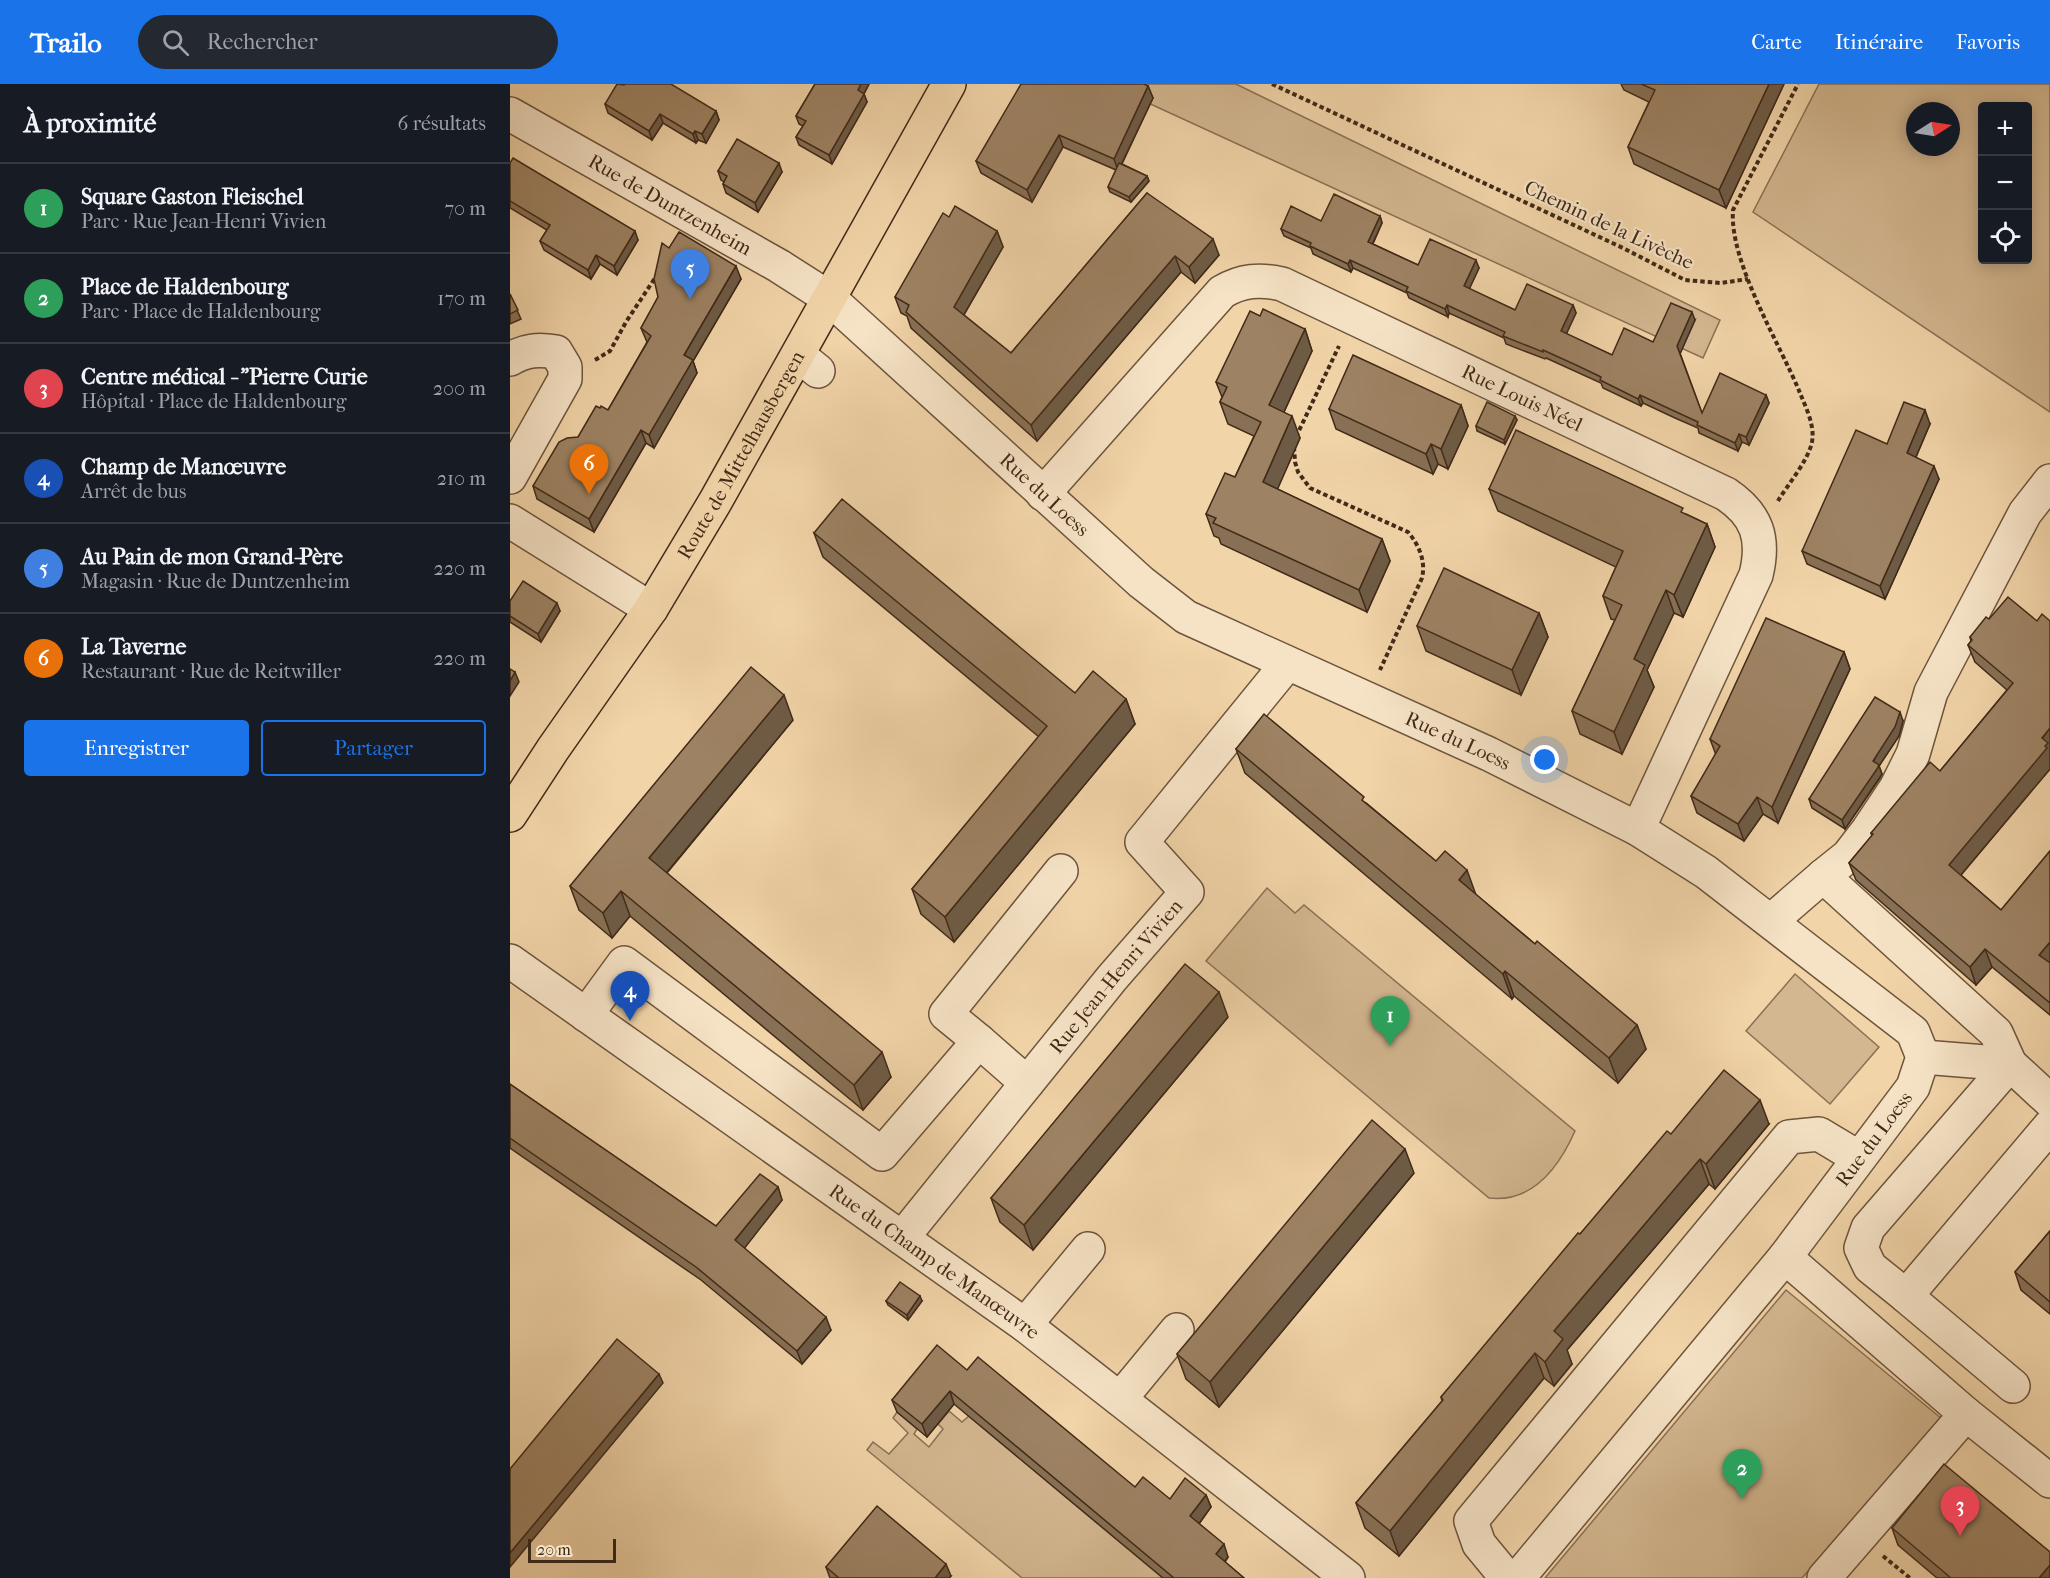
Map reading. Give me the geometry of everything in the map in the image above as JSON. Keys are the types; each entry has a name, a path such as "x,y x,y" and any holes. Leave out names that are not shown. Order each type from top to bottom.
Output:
{"main road":[{"name":"Route de Mittelhausbergen","path":"510,815 651,609 715,502 808,363 829,298 949,84"}],"street":[{"name":"Rue de Duntzenheim","path":"510,114 778,266 829,298"},
{"name":"Rue Louis Néel","path":"1042,494 1222,292 1243,282 1257,280 1282,284 1726,494 1740,503 1749,513 1758,532 1760,560 1756,575 1638,828"},
{"name":"Rue du Loess","path":"829,298 1042,494 1141,582 1186,617 1489,754 1638,828 1707,872 1913,1032 1923,1057 1913,1087 1785,1257 1518,1578"},
{"path":"510,358 522,352 539,349 556,352 565,367 566,379 510,477"},
{"path":"1771,921 1848,856 1896,788 1913,754 1931,692 2025,513 2050,481"},
{"path":"510,521 651,609"},
{"name":"Rue Jean-Henri Vivien","path":"902,1238 1112,978 1187,892 1142,843 1287,664"},
{"path":"1028,1083 946,1014 1061,871"},
{"path":"1823,876 1996,1033 2010,1064 2050,1101"},
{"name":"Rue du Champ de Manœuvre","path":"510,961 1025,1325 1348,1578"},
{"path":"586,1015 624,963 882,1154 979,1041"},
{"path":"1923,1057 2010,1064"},
{"path":"2010,1064 1868,1227 1861,1248 1870,1267 2013,1386"},
{"path":"1906,1296 2050,1125"},
{"path":"1507,1578 1479,1544 1471,1521 1789,1137 1819,1134 1859,1158"},
{"path":"1025,1325 1088,1249"},
{"path":"1785,1257 1966,1414 2050,1481"},
{"path":"1120,1399 1177,1330"},
{"path":"1824,1578 1966,1414"}],"path":[{"name":"Chemin de la Livèche","path":"1272,84 1623,248 1685,280 1721,283 1748,279"},
{"path":"1758,532 1807,454 1812,442 1813,429 1791,371 1748,279 1732,227 1733,210 1798,84"},
{"path":"565,367 595,360 610,351 626,322 658,275"},
{"path":"1353,317 1295,439 1294,452 1298,472 1310,488 1408,532 1415,540 1423,561 1422,578 1369,699"}],"shaded area":[{"path":"1107,84 1236,84 1720,320 1703,358"},
{"path":"1819,84 2050,84 2050,412 1753,212"},
{"path":"1267,888 1295,913 1304,905 1575,1131 1561,1157 1542,1180 1519,1195 1489,1198 1206,961"},
{"path":"1795,974 1879,1047 1830,1104 1746,1031"},
{"path":"1786,1290 1942,1419 1802,1578 1545,1578"},
{"path":"949,1411 962,1422 969,1416 1163,1578 1022,1578 867,1450 873,1442 889,1454 908,1433 893,1418 897,1412 917,1429 914,1434 929,1447 943,1429 938,1424"}],"building":[{"path":"617,84 671,84 716,111 702,134 695,131 693,134 660,114 649,131 605,104"},
{"path":"815,84 861,84 858,90 864,94 829,155 796,137 806,121 796,116"},
{"path":"1021,84 1144,84 1148,86 1114,159 1059,135 1027,190 976,161"},
{"path":"1641,84 1769,84 1719,190 1628,147 1655,90"},
{"path":"737,139 779,163 755,203 723,184 727,176 718,171"},
{"path":"513,158 635,231 614,266 596,255 588,270 540,241 550,225 510,201 510,163"},
{"path":"1119,163 1147,176 1129,197 1108,187"},
{"path":"1147,193 1213,239 1189,267 1175,256 1031,425 906,312 909,305 895,297 943,213 949,217 955,206 997,231 954,307 1011,353"},
{"path":"1334,194 1380,216 1368,242 1418,265 1430,239 1476,260 1464,286 1515,310 1527,284 1573,305 1561,331 1612,355 1624,328 1653,342 1671,303 1692,312 1677,346 1702,413 1720,373 1766,395 1746,437 1739,434 1735,443 1697,425 1698,422 1640,395 1638,399 1576,365 1503,336 1505,332 1447,305 1445,309 1406,291 1408,287 1350,260 1348,264 1281,229 1291,206 1321,221"},
{"path":"679,232 736,266 684,355 693,360 649,435 641,430 589,519 533,486 559,442 567,438 578,437 596,406 608,410 651,336 641,328 658,297 654,279 662,243 669,248"},
{"path":"510,294 518,310 510,314"},
{"path":"1263,309 1305,329 1269,405 1292,416 1263,482 1382,539 1359,590 1213,523 1216,518 1206,514 1225,473 1235,477 1261,422 1220,402 1227,387 1216,382 1250,311 1260,316"},
{"path":"1353,355 1461,405 1441,449 1431,444 1426,454 1329,409"},
{"path":"1487,402 1515,416 1504,440 1476,426"},
{"path":"1904,402 1925,410 1907,453 1934,466 1880,586 1802,551 1856,430 1887,444"},
{"path":"1516,430 1683,508 1681,512 1707,524 1674,595 1666,590 1634,659 1645,665 1614,732 1572,711 1622,605 1603,596 1623,551 1489,489"},
{"path":"842,499 1075,693 1093,671 1126,699 945,917 912,889 1047,726 814,533"},
{"path":"1444,568 1539,613 1512,670 1417,626"},
{"path":"523,581 557,603 538,634 510,616 510,601"},
{"path":"2008,597 2037,621 2042,614 2050,621 2050,728 2042,738 2048,743 2045,746 2047,748 1949,865 2001,910 2050,851 2050,942 2039,955 2050,963 2050,1003 1985,949 1970,967 1849,863 1930,762 1940,771 2013,683 1968,645 1972,640 1970,637 1986,617 1989,619"},
{"path":"1766,618 1844,652 1772,807 1757,797 1738,824 1691,796 1720,746 1710,739"},
{"path":"751,667 784,695 649,858 882,1052 854,1085 621,891 603,913 570,886"},
{"path":"510,669 515,672 510,681"},
{"path":"1875,697 1900,712 1895,727 1873,761 1879,765 1877,769 1842,820 1809,799"},
{"path":"1264,714 1364,797 1362,800 1436,861 1445,851 1467,870 1459,880 1535,944 1537,941 1637,1025 1609,1058 1505,971 1503,974 1236,749"},
{"path":"1185,964 1219,992 1024,1225 991,1198"},
{"path":"1724,1070 1760,1100 1706,1164 1700,1159 1554,1331 1563,1339 1545,1362 1535,1353 1390,1531 1356,1503 1578,1233 1580,1234 1667,1131 1671,1134"},
{"path":"510,1084 716,1226 760,1174 778,1187 735,1240 826,1317 797,1351 696,1267 510,1138"},
{"path":"1372,1120 1405,1149 1210,1382 1177,1354"},
{"path":"2050,1231 2050,1302 2015,1272"},
{"path":"900,1282 920,1296 907,1315 886,1301"},
{"path":"617,1339 659,1374 510,1553 510,1469"},
{"path":"937,1345 967,1370 978,1357 1135,1487 1143,1477 1170,1499 1185,1478 1206,1495 1190,1516 1224,1544 1216,1554 1244,1578 1174,1578 950,1391 922,1424 892,1400"},
{"path":"1944,1464 2050,1552 2050,1565 2039,1578 1951,1578 1892,1528"},
{"path":"877,1506 946,1564 935,1578 839,1578 826,1567"}],"place":[{"name":"Au Pain de mon Grand-Père","path":"690,299"},
{"name":"La Taverne","path":"589,494"},
{"name":"Champ de Manœuvre","path":"630,1021"},
{"name":"Square Gaston Fleischel","path":"1390,1046"},
{"name":"Place de Haldenbourg","path":"1742,1499"},
{"name":"Centre médical - \"Pierre Curie","path":"1960,1536"}]}
